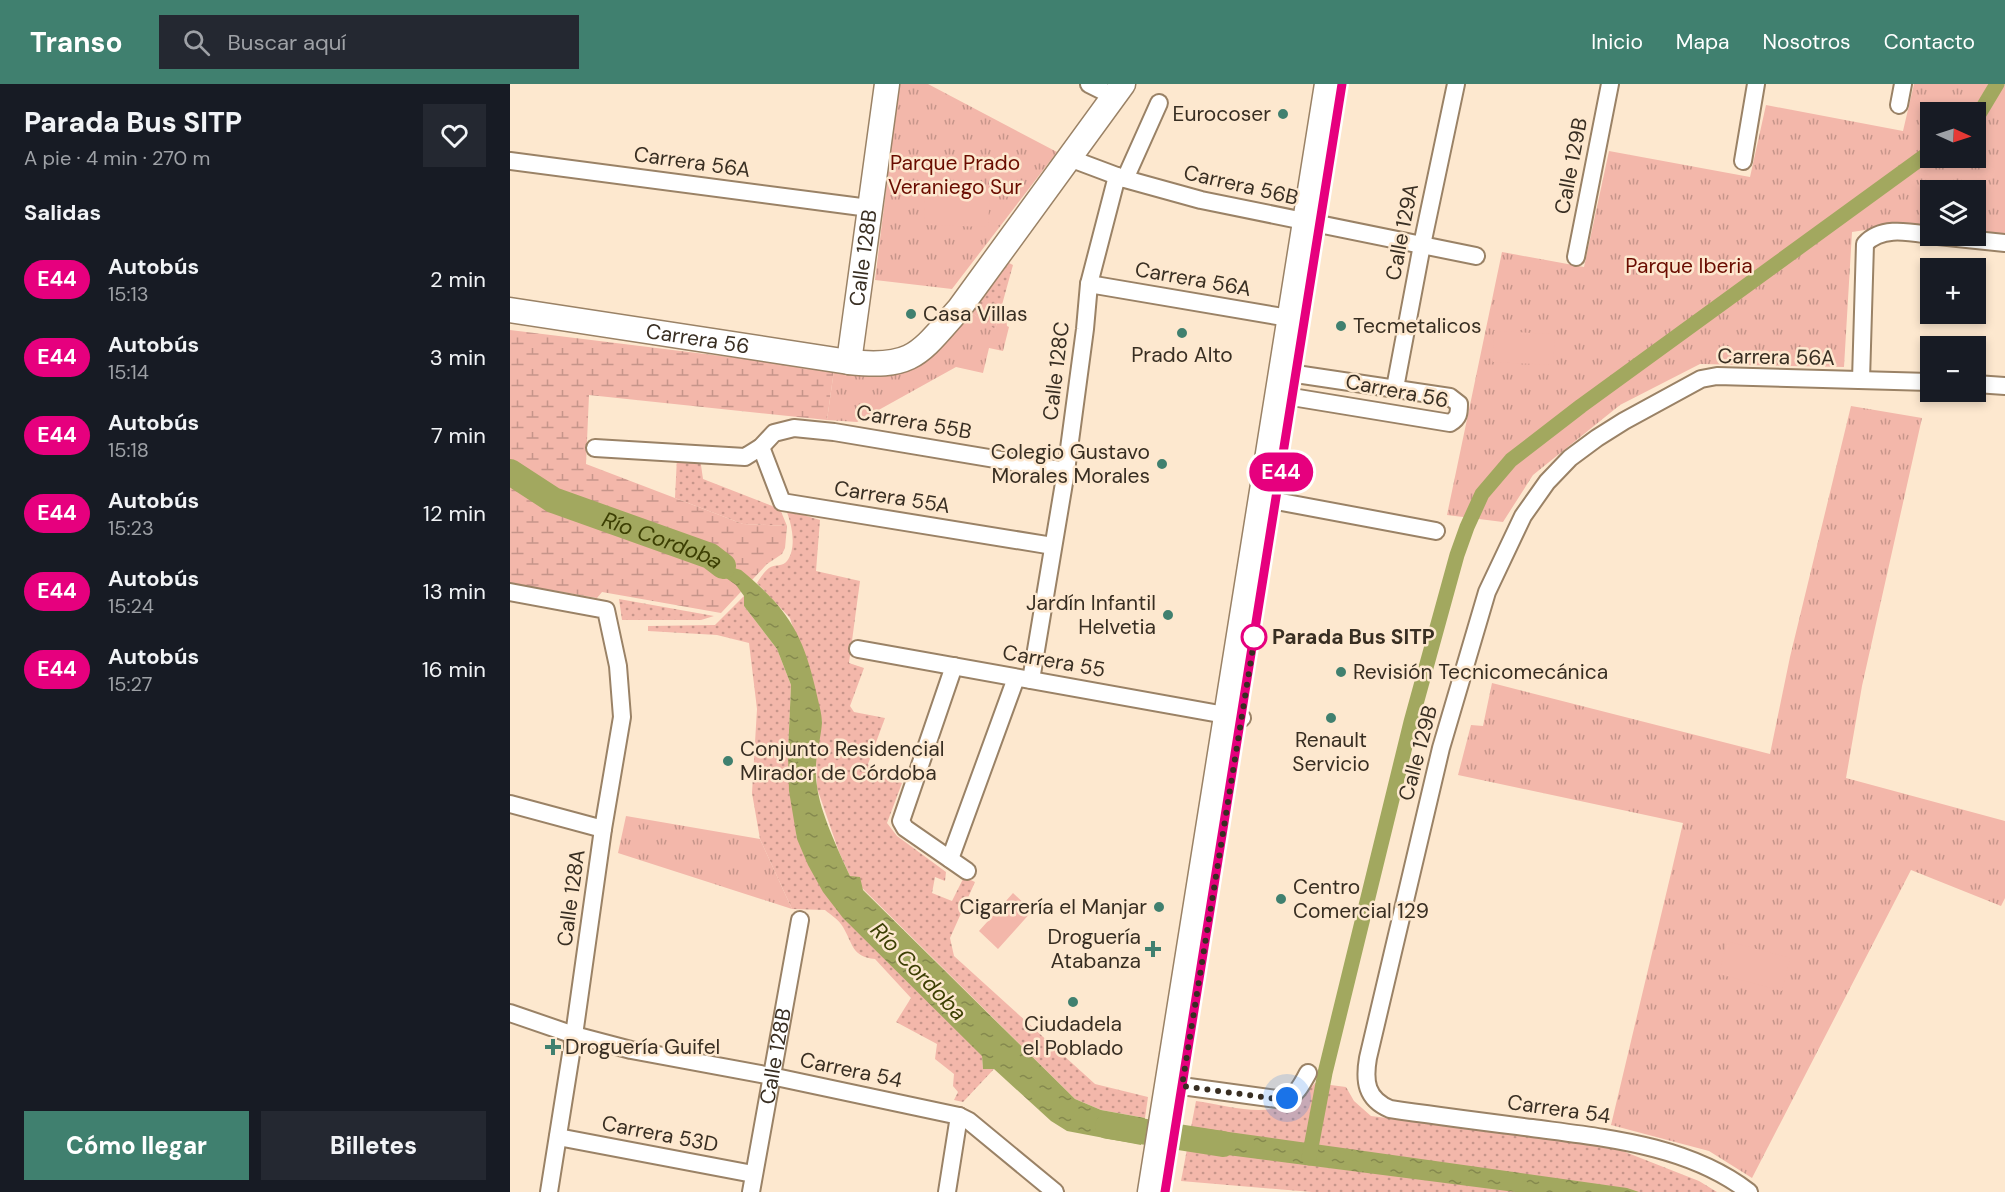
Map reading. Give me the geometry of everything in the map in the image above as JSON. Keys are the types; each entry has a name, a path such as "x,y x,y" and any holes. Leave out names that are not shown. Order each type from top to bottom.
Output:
{"main road":[{"name":"Calle 128B","path":"849,362 868,208 887,84"},
{"path":"1234,717 1276,501 1294,386 1327,84"},
{"path":"1159,1183 1234,717 1289,318 1342,84"},
{"path":"1069,158 1118,90"},
{"name":"Carrera 56","path":"510,310 849,362 888,364 910,358 932,340 959,309 1069,158"}],"street":[{"path":"1089,84 1118,90"},
{"name":"Calle 129A","path":"1395,388 1422,244 1456,84"},
{"name":"Calle 129B","path":"1576,257 1610,84"},
{"path":"1743,160 1756,84"},
{"path":"1899,105 1903,84"},
{"name":"Calle 128C","path":"950,859 1024,679 1053,546 1066,471 1089,284 1121,178 1159,103"},
{"name":"Carrera 56B","path":"1069,158 1121,178 1201,200 1476,256"},
{"name":"Carrera 56A","path":"510,161 868,208"},
{"path":"1861,380 1865,244 1871,237 1884,232 1920,234"},
{"path":"1986,241 2005,243"},
{"name":"Carrera 56A","path":"1089,284 1289,318"},
{"name":"Carrera 56A","path":"1570,458 1596,438 1624,421 1701,379 1717,376 1920,382"},
{"path":"1986,385 2005,386"},
{"name":"Carrera 56","path":"1294,386 1395,388 1450,397 1459,404 1459,416 1450,423 1294,386"},
{"name":"Carrera 55B","path":"595,448 744,457 761,447 774,433 794,428 834,432 1066,471"},
{"name":"Carrera 55A","path":"761,447 782,502 1053,546"},
{"name":"Calle 129B","path":"1366,1082 1368,1058 1441,748 1487,592 1523,516 1547,482 1570,458"},
{"path":"1276,501 1436,531"},
{"name":"Calle 128A","path":"510,592 606,610 618,666 622,717 549,1192"},
{"name":"Carrera 55","path":"858,649 1234,717"},
{"path":"954,666 901,821 905,828 967,871"},
{"path":"511,808 603,829"},
{"name":"Calle 128B","path":"751,1192 800,920"},
{"name":"Carrera 54","path":"510,1013 574,1035 631,1050 771,1076 959,1116 969,1121 1055,1192"},
{"path":"1173,1095 1287,1098 1295,1094 1308,1073"},
{"name":"Carrera 54","path":"1366,1082 1372,1096 1380,1105 1390,1109 1608,1138 1692,1159 1723,1174 1749,1192"},
{"path":"947,1192 959,1116"},
{"name":"Carrera 53D","path":"558,1137 753,1174"}],"green space":[{"name":"Parque Prado Veraniego Sur","path":"899,84 928,84 1057,152 952,289 875,280"},
{"name":"Parque Iberia","path":"1914,84 2005,84 2005,241 1986,238 1986,180 1920,180 1920,230 1891,226 1852,232 1844,367 1700,364 1620,405 1533,475 1503,522 1447,515 1502,252 1584,267 1609,151 1750,177 1766,105 1903,131"},
{"path":"925,186 990,188 988,227 924,225"},
{"path":"1009,263 1013,265 995,330 972,313"},
{"path":"972,313 995,329 999,317 1006,318 1009,327 1003,351 989,348 983,373 956,367 857,422 827,420 834,370 888,374 914,369 933,356"},
{"path":"510,330 834,370 827,420 589,395 586,464 743,524 787,526 785,548 782,554 767,564 721,613 602,592 597,598 510,583"},
{"path":"1494,331 1555,334 1553,365 1493,362"},
{"path":"1851,406 1922,418 1862,686 1846,778 2005,821 2005,898 2001,906 1911,870 1752,1178 1709,1151 1611,1125 1683,823 1458,775 1471,725 1483,726 1492,683 1770,754 1790,657"},
{"path":"677,457 700,458 703,479 780,509 787,526 743,524 675,498"},
{"path":"786,510 820,520 816,571 860,581 849,663 864,668 850,706 854,712 885,718 868,764 874,775 902,783 887,823 897,836 946,872 945,881 935,877 932,893 952,901 964,877 975,882 950,938 954,956 1095,1084 1148,1097 1145,1118 1101,1110 1075,1099 850,876 839,852 817,788 816,756 822,721 790,618 757,583 769,568 783,564 790,556 793,543"},
{"path":"744,596 744,606 777,649 791,685 788,752 797,839 982,1056 983,1069 994,1069 963,1102 954,1100 958,1092 953,1086 954,1074 935,1059 937,1044 896,1022 911,998 875,959 862,956 854,949 841,924 825,910 792,909 760,839 752,793 757,709 749,643 717,635 648,631 648,626 715,625"},
{"path":"619,599 714,616 701,620 622,620"},
{"path":"626,816 760,839 792,909 618,853"},
{"path":"1013,893 1032,911 998,949 979,931"},
{"path":"1727,941 1790,958 1782,991 1719,974"},
{"path":"1315,1083 1346,1087 1354,1101 1371,1116 1610,1146 1699,1181 1717,1192 1312,1192 1181,1181 1196,1101 1245,1109 1275,1109 1302,1096"}],"water":[{"path":"689,540 697,546 697,549 706,553 713,551 734,561 734,568 741,570 757,584 782,610 799,637 811,671 821,715 816,769 819,796 830,832 850,876 860,877 863,890 1075,1099 1101,1110 1145,1118 1141,1145 1067,1131 1051,1121 994,1069 983,1069 982,1056 843,918 823,892 797,839 789,791 791,685 777,649 744,606 744,596 736,585 723,576 720,568 714,565 711,559 699,561 692,546 686,544"},
{"path":"1193,1127 1627,1188 1639,1192 1515,1192 1189,1150"}],"waterway":[{"path":"1986,102 1997,84"},
{"path":"1309,1158 1325,1073 1411,722 1457,555 1482,494 1511,460 1581,406 1920,159"},
{"name":"Río Cordoba","path":"510,472 553,500 710,556 723,566"},
{"name":"Río Cordoba","path":"1108,1126 1223,1144"}],"bus line":[{"name":"E44","path":"1165,1192 1342,84"}],"place":[{"name":"Eurocoser","path":"1283,114"},
{"name":"Casa Villas","path":"911,314"},
{"name":"Tecmetalicos","path":"1341,326"},
{"name":"Prado Alto","path":"1182,333"},
{"name":"Colegio Gustavo Morales Morales","path":"1162,464"},
{"name":"Jardín Infantil Helvetia","path":"1168,615"},
{"name":"Parada Bus SITP","path":"1254,637"},
{"name":"Revisión Tecnicomecánica","path":"1341,672"},
{"name":"Renault Servicio","path":"1331,718"},
{"name":"Conjunto Residencial Mirador de Córdoba","path":"728,761"},
{"name":"Centro Comercial 129","path":"1281,899"},
{"name":"Cigarrería el Manjar","path":"1159,907"},
{"name":"Droguería Atabanza","path":"1153,949"},
{"name":"Ciudadela el Poblado","path":"1073,1002"},
{"name":"Droguería Guifel","path":"553,1047"}],"route":[{"path":"1254,637 1256,629 1182,1086 1277,1099 1287,1098"}]}
